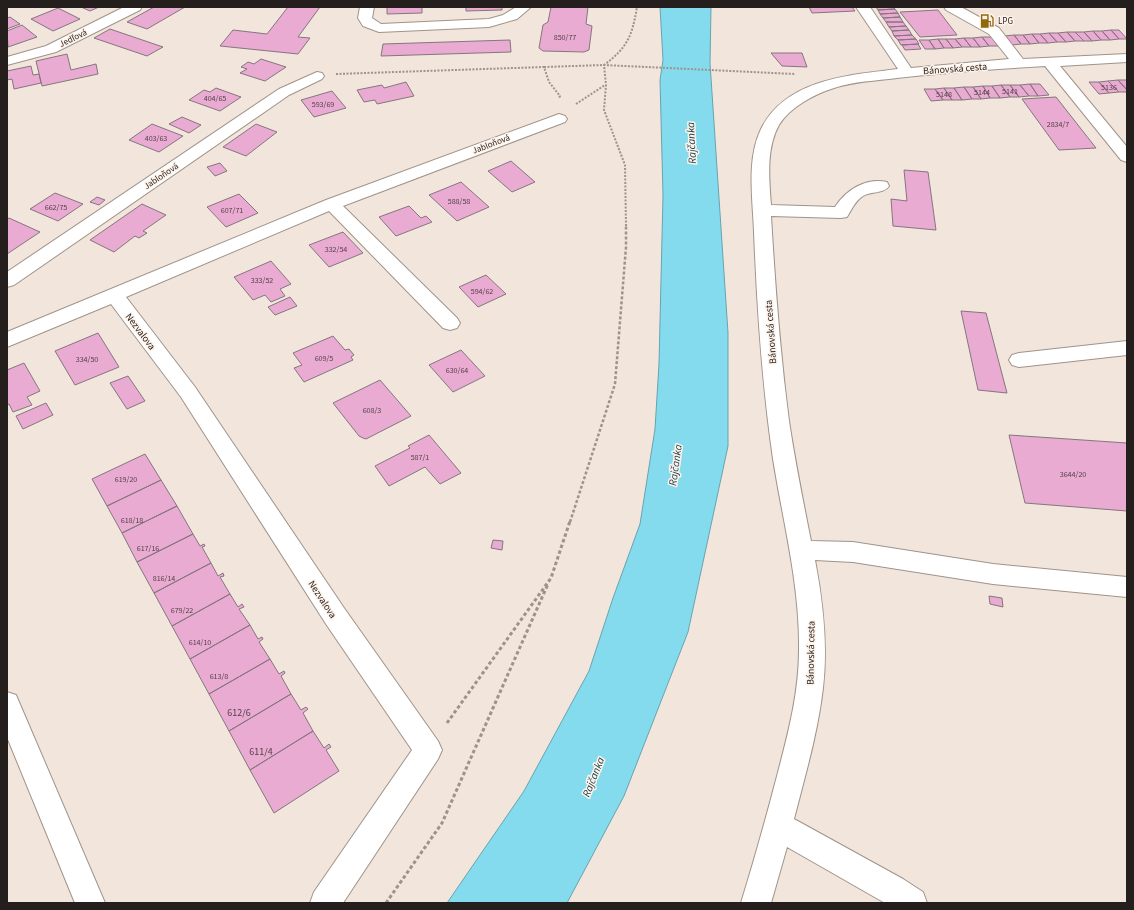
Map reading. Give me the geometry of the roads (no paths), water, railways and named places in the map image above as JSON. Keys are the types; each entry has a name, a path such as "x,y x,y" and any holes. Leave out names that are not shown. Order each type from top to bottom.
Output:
{"street":[{"name":"Jedľová","path":"7,60 51,49 136,7"},
{"path":"367,7 364,18 372,26 379,28 488,23 505,20 514,16 524,7"},
{"path":"863,7 907,72"},
{"path":"952,7 994,31 1020,64"},
{"name":"Bánovská cesta","path":"756,903 778,826 806,711 811,676 812,638 809,604 784,458 774,388 762,210 762,151 767,133 777,118 798,100 820,87 838,82 907,72 1127,58"},
{"path":"1049,62 1127,157"},
{"name":"Jabloňová","path":"7,281 284,92 317,76"},
{"name":"Jabloňová","path":"7,340 332,204 559,119"},
{"path":"762,210 841,213 853,194 868,188 881,186"},
{"path":"332,204 450,324"},
{"name":"Nezvalova","path":"115,296 188,392 335,616 428,750 325,903"},
{"path":"1019,360 1127,348"},
{"path":"800,550 853,552 993,574 1127,587"},
{"path":"7,704 90,903"},
{"path":"778,826 892,890 912,903"}],"water":[{"name":"Rajčanka","path":"660,7 711,7 710,63 728,333 728,446 688,632 624,796 567,903 447,903 524,791 589,671 613,598 640,524 655,429 659,364 663,195 660,80 663,60"}],"place":[{"name":"LPG","path":"987,21"}]}
